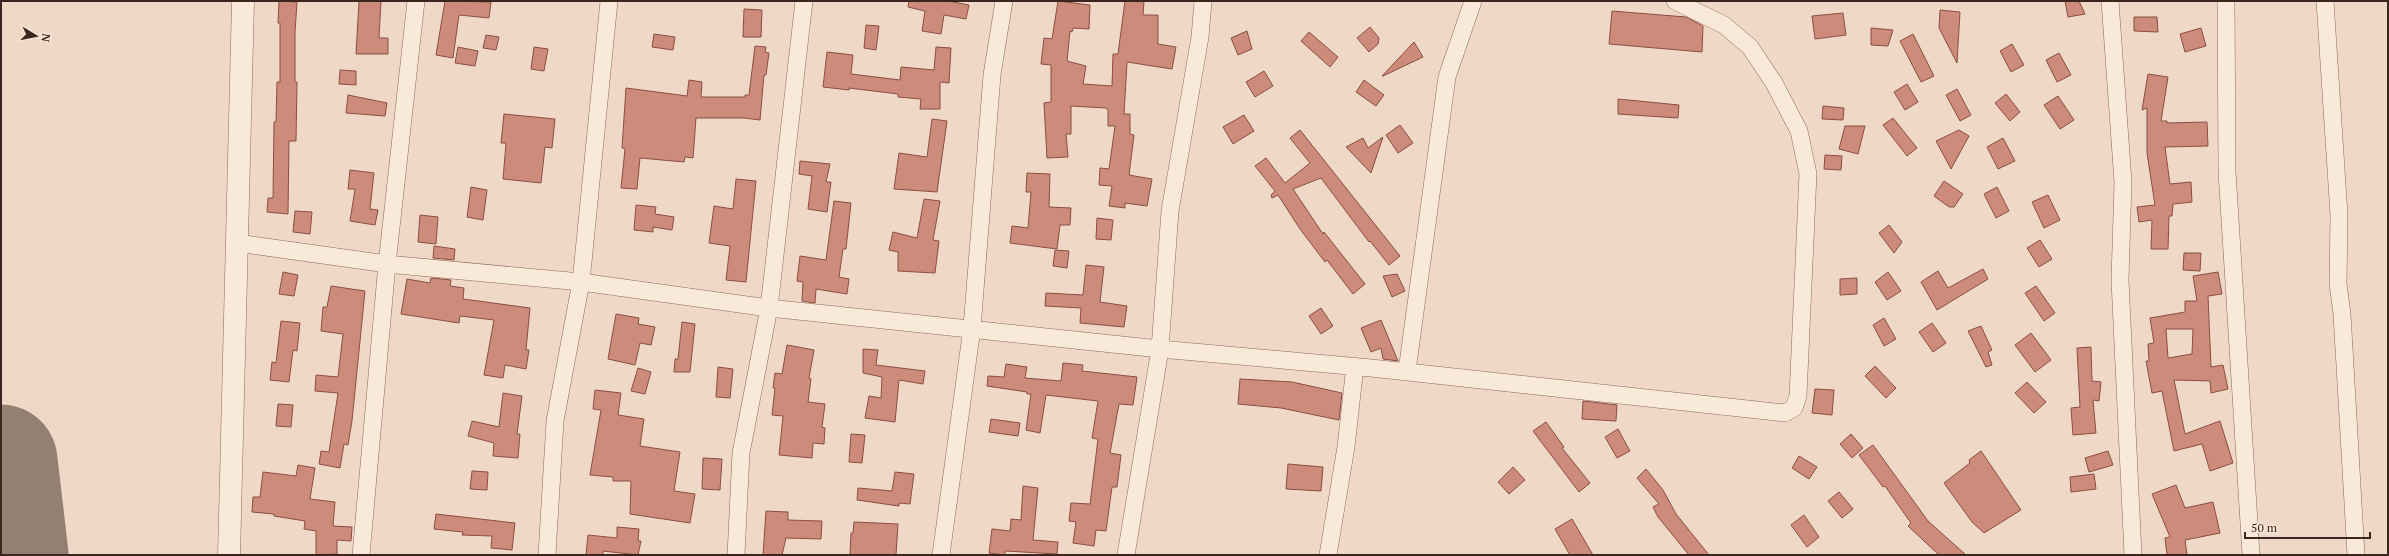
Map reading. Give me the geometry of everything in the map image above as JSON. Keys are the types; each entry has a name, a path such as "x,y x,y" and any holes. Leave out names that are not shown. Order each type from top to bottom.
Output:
{"street":[{"path":"229,555 243,1"},
{"path":"361,555 387,264 416,1"},
{"path":"547,555 555,421 581,282 609,1"},
{"path":"736,555 741,453 769,308 804,1"},
{"path":"941,555 972,328 992,75 1004,1"},
{"path":"1126,555 1160,349 1170,211 1200,37 1203,1"},
{"path":"1407,372 1447,77 1474,1"},
{"path":"237,243 387,264 581,282 769,308 972,328 1160,349 1356,366 1785,412 1794,408 1798,396 1808,174 1798,131 1774,83 1750,47 1724,25 1675,1"},
{"path":"2110,1 2123,182 2120,280 2133,555"},
{"path":"2226,1 2227,171 2251,555"},
{"path":"2325,1 2339,215 2338,284 2342,314 2356,555"},
{"path":"1328,555 1346,446 1356,366"}],"building":[{"path":"279,1 297,2 295,32 295,82 297,82 296,141 289,141 288,214 267,212 268,198 273,198 274,122 276,122 277,82 280,82 280,23 278,23"},
{"path":"359,1 381,1 379,38 388,38 388,54 356,54"},
{"path":"445,1 491,2 489,18 459,15 453,58 436,55"},
{"path":"909,1 948,1 969,5 966,19 944,15 941,34 922,31 925,11 908,7"},
{"path":"1058,1 1090,5 1089,29 1073,28 1072,32 1070,31 1067,61 1086,66 1083,84 1112,86 1113,54 1118,54 1125,1 1144,1 1143,15 1158,15 1158,44 1176,47 1172,69 1127,62 1124,114 1130,114 1130,134 1134,135 1129,175 1152,179 1147,206 1125,203 1125,208 1109,206 1112,186 1099,185 1100,168 1109,169 1115,126 1108,126 1108,110 1106,108 1071,106 1071,134 1066,134 1068,157 1047,158 1044,103 1051,102 1051,65 1041,64 1044,38 1052,39"},
{"path":"2065,1 2079,1 2085,14 2068,17"},
{"path":"744,9 762,10 761,37 743,37"},
{"path":"1940,10 1960,12 1957,63 1939,28"},
{"path":"1612,11 1686,17 1703,26 1702,52 1609,44"},
{"path":"1843,13 1846,35 1815,39 1812,16"},
{"path":"2134,17 2157,17 2158,32 2134,31"},
{"path":"866,25 879,26 876,50 864,48"},
{"path":"1370,27 1379,38 1378,44 1369,52 1357,38"},
{"path":"1871,28 1893,30 1888,46 1871,45"},
{"path":"2201,28 2206,46 2185,52 2180,34"},
{"path":"1247,31 1252,49 1238,55 1231,38"},
{"path":"1309,32 1338,57 1330,67 1301,41"},
{"path":"654,34 675,37 673,50 652,47"},
{"path":"1913,34 1934,76 1921,82 1900,41"},
{"path":"486,35 499,37 496,50 483,48"},
{"path":"1414,42 1423,57 1382,76"},
{"path":"2012,44 2024,65 2011,72 2000,51"},
{"path":"755,46 766,47 765,52 769,53 766,75 764,75 760,120 744,118 696,118 693,158 685,157 684,162 640,158 637,189 621,188 625,149 622,148 626,88 687,96 689,80 702,82 701,97 745,97 745,95 749,95"},
{"path":"458,47 478,51 475,66 455,63"},
{"path":"534,47 548,49 544,71 531,69"},
{"path":"936,47 951,48 949,83 940,82 940,109 920,109 921,99 898,97 898,94 849,88 849,90 823,87 827,52 853,55 851,74 900,80 901,67 934,70"},
{"path":"2059,53 2071,75 2057,82 2046,60"},
{"path":"340,70 356,71 356,85 339,84"},
{"path":"1264,71 1273,86 1255,97 1246,82"},
{"path":"2148,74 2168,77 2161,121 2167,121 2167,123 2207,122 2208,146 2165,147 2170,184 2191,182 2192,202 2173,204 2172,216 2169,216 2168,249 2151,249 2152,220 2139,222 2137,207 2155,205 2147,153 2147,108 2142,110"},
{"path":"1364,80 1384,95 1376,106 1356,92"},
{"path":"1907,84 1918,102 1905,110 1894,92"},
{"path":"1957,89 1971,115 1960,121 1946,95"},
{"path":"2006,94 2020,112 2010,121 1995,103"},
{"path":"348,95 387,103 385,116 346,113"},
{"path":"2058,96 2074,120 2060,129 2044,105"},
{"path":"1618,99 1679,105 1678,118 1618,114"},
{"path":"1823,106 1844,108 1843,120 1822,119"},
{"path":"504,114 555,119 552,148 545,147 541,183 503,179 506,143 501,143"},
{"path":"1244,115 1254,131 1233,144 1223,127"},
{"path":"1893,118 1917,148 1907,156 1883,125"},
{"path":"932,119 947,121 937,192 894,189 899,153 927,157"},
{"path":"1400,125 1413,143 1398,153 1386,135"},
{"path":"1845,126 1865,126 1858,154 1839,149"},
{"path":"1300,130 1400,256 1389,265 1370,241 1369,242 1321,178 1293,189 1323,234 1324,232 1365,284 1353,294 1327,260 1325,262 1300,229 1278,195 1272,198 1271,195 1275,191 1255,166 1266,158 1285,183 1310,163 1290,138"},
{"path":"1959,130 1969,136 1951,169 1936,141"},
{"path":"1383,137 1371,173 1346,147 1363,138 1368,148"},
{"path":"2003,138 2015,161 1998,169 1987,147"},
{"path":"1825,155 1842,156 1841,170 1824,169"},
{"path":"800,161 830,164 826,182 831,182 827,212 808,209 812,176 799,174"},
{"path":"350,170 374,173 370,209 378,210 375,225 350,221 355,189 348,189"},
{"path":"1027,173 1050,174 1049,207 1071,208 1070,225 1060,225 1057,249 1010,243 1012,226 1028,228 1031,192 1026,192"},
{"path":"736,179 756,181 746,282 726,280 730,246 709,243 714,206 733,209"},
{"path":"1944,181 1963,194 1954,207 1949,207 1934,196"},
{"path":"471,187 487,190 483,220 467,217"},
{"path":"1997,187 2009,211 1996,218 1984,194"},
{"path":"2048,195 2060,220 2044,228 2032,202"},
{"path":"924,199 940,201 933,240 939,241 935,273 898,271 898,252 889,250 893,232 917,238"},
{"path":"834,201 851,203 846,249 843,249 839,277 849,279 847,294 816,289 815,303 802,301 803,282 797,281 800,256 826,260"},
{"path":"636,205 656,207 655,214 674,217 672,230 653,227 653,232 634,230"},
{"path":"295,211 312,212 310,234 293,232"},
{"path":"420,215 438,217 436,244 418,242"},
{"path":"1097,218 1113,220 1111,240 1096,239"},
{"path":"1889,225 1902,242 1894,253 1879,233"},
{"path":"2040,240 2052,259 2039,267 2027,248"},
{"path":"434,246 455,249 454,260 433,258"},
{"path":"1055,250 1069,251 1067,268 1053,266"},
{"path":"2184,253 2201,253 2200,271 2183,270"},
{"path":"1086,265 1104,267 1100,302 1127,306 1124,327 1080,323 1081,308 1045,306 1046,293 1083,295"},
{"path":"1983,269 1988,279 1937,310 1921,282 1938,271 1948,288"},
{"path":"283,272 298,275 294,296 279,294"},
{"path":"1888,272 1901,291 1887,300 1875,282"},
{"path":"2218,272 2222,294 2208,296 2211,367 2223,365 2228,389 2211,393 2210,381 2174,380 2185,434 2220,421 2233,463 2210,471 2202,444 2174,451 2162,391 2152,393 2146,361 2149,361 2148,344 2154,343 2150,318 2185,312 2185,301 2197,301 2193,276","holes":["2166,329 2193,329 2192,354 2168,358"]},
{"path":"1397,274 1405,291 1392,297 1383,276"},
{"path":"431,278 451,280 450,286 464,288 463,299 530,308 526,350 529,350 526,369 505,365 503,378 484,375 494,320 460,316 459,323 401,314 407,279 430,283"},
{"path":"1857,278 1857,294 1840,295 1840,279"},
{"path":"331,286 365,291 352,421 348,445 344,444 340,468 319,464 321,451 329,452 338,393 315,391 316,375 338,377 343,334 321,331 323,307 327,307"},
{"path":"2036,286 2055,313 2044,321 2025,293"},
{"path":"1321,308 1333,326 1321,334 1309,316"},
{"path":"616,314 639,318 638,324 655,327 651,345 640,343 635,365 608,359"},
{"path":"1884,318 1896,339 1884,346 1873,325"},
{"path":"1381,320 1398,361 1383,359 1381,348 1371,352 1361,328"},
{"path":"281,321 300,323 297,351 293,350 289,382 270,380 272,362 276,363"},
{"path":"682,322 695,324 690,372 674,372 675,359 678,359"},
{"path":"1932,323 1946,343 1933,352 1919,332"},
{"path":"1981,326 1992,350 1988,352 1992,365 1986,367 1968,331"},
{"path":"2031,333 2051,360 2035,372 2015,345"},
{"path":"787,345 814,350 809,378 811,379 808,402 825,404 822,427 825,428 824,444 813,443 812,458 779,455 783,416 772,415 775,388 773,388 775,373 782,374"},
{"path":"2091,347 2092,381 2101,382 2099,401 2093,400 2096,433 2073,435 2071,408 2080,407 2077,348"},
{"path":"863,349 878,350 876,365 925,371 923,384 899,380 895,422 865,418 869,396 881,398 882,377 863,373"},
{"path":"1063,363 1083,365 1082,371 1137,377 1133,405 1119,404 1110,453 1121,455 1117,487 1112,487 1106,531 1096,530 1094,546 1073,543 1076,522 1069,521 1071,503 1090,504 1098,439 1092,438 1098,401 1046,395 1040,433 1026,430 1031,394 1027,394 1027,392 987,386 988,376 1004,377 1006,364 1027,367 1025,378 1061,381"},
{"path":"1875,366 1896,388 1886,398 1865,376"},
{"path":"718,367 733,369 730,398 716,397"},
{"path":"638,368 651,372 645,394 631,391"},
{"path":"1240,379 1292,382 1342,393 1339,420 1281,408 1238,404"},
{"path":"2027,382 2046,402 2034,413 2015,393"},
{"path":"1815,389 1834,390 1832,415 1812,413"},
{"path":"595,390 621,393 618,415 644,419 640,446 680,452 674,491 695,494 690,523 630,514 631,481 613,481 613,477 590,475 601,410 593,409"},
{"path":"503,393 522,396 517,434 520,434 518,458 493,456 494,443 468,436 472,421 499,427"},
{"path":"1583,401 1617,405 1616,421 1582,419"},
{"path":"278,404 293,405 291,427 276,426"},
{"path":"991,419 1020,423 1018,436 989,432"},
{"path":"1546,422 1564,447 1562,448 1590,483 1579,492 1533,431"},
{"path":"1618,429 1630,451 1617,458 1605,437"},
{"path":"851,434 865,435 862,463 849,462"},
{"path":"1851,434 1863,448 1852,458 1840,444"},
{"path":"1873,445 1928,521 1966,555 1939,555 1908,526 1911,523 1885,486 1883,487 1859,455"},
{"path":"1981,451 2021,510 1984,533 1972,522 1944,483 1970,463 1969,460"},
{"path":"2108,451 2113,465 2089,472 2085,458"},
{"path":"1799,456 1817,467 1809,479 1792,468"},
{"path":"703,458 722,459 720,490 702,489"},
{"path":"1288,464 1323,467 1321,491 1286,489"},
{"path":"298,465 315,468 310,499 335,502 333,526 352,527 351,541 337,540 337,554 316,555 316,531 304,529 305,521 274,516 274,514 252,512 253,497 260,497 263,472 296,476"},
{"path":"1513,467 1525,480 1509,494 1498,482"},
{"path":"1646,469 1663,490 1676,514 1709,555 1689,555 1658,517 1653,507 1659,504 1637,478"},
{"path":"472,471 488,472 487,490 470,489"},
{"path":"895,472 914,474 910,504 899,503 899,506 857,500 858,488 892,491"},
{"path":"2094,474 2096,489 2071,492 2070,477"},
{"path":"2176,485 2185,508 2213,502 2220,533 2185,540 2187,555 2167,555 2165,538 2170,537 2152,494"},
{"path":"1023,486 1038,488 1033,540 1058,542 1057,554 1005,551 1005,555 989,553 992,529 1010,531 1011,519 1021,520"},
{"path":"1839,492 1853,509 1842,518 1828,501"},
{"path":"766,511 788,512 788,520 822,521 821,539 786,538 782,555 763,555"},
{"path":"436,514 515,523 512,550 491,548 492,536 462,535 463,532 434,529"},
{"path":"1804,515 1819,537 1807,547 1791,525"},
{"path":"1572,519 1593,555 1570,555 1555,529"},
{"path":"854,522 898,524 896,555 850,555 851,533 853,533"},
{"path":"617,527 639,529 638,541 641,541 638,555 603,551 603,555 586,555 588,535 617,538"}],"runway":[{"path":"1,461 12,555"}]}
